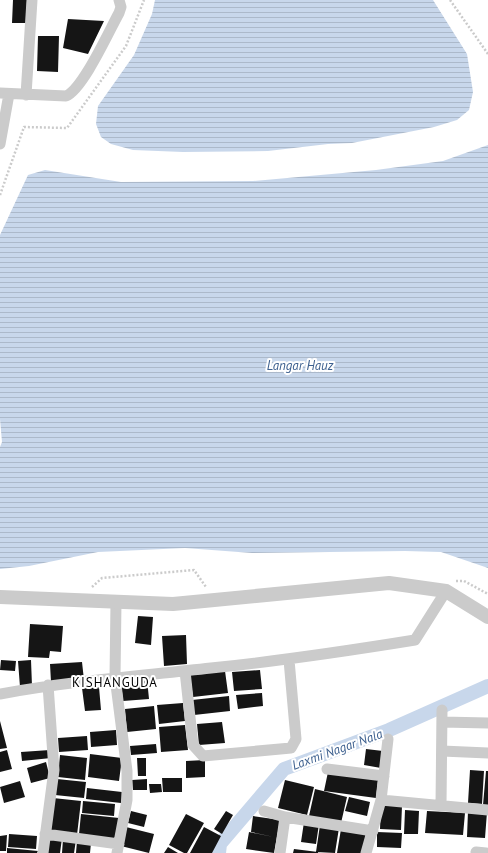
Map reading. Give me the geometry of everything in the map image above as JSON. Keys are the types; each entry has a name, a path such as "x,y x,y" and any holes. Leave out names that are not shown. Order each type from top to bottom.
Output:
{"street":[{"path":"26,95 32,0"},
{"path":"0,144 4,93 66,96 75,90 119,12 121,7 119,0"},
{"path":"0,597 173,604 389,583 447,586 488,617"},
{"path":"0,694 48,685 115,677 289,660 415,640 447,586"},
{"path":"45,834 118,848 127,800 127,772 115,677 116,602"},
{"path":"185,671 193,746 203,756 291,748 296,739 289,660"},
{"path":"43,853 54,770 48,685"},
{"path":"441,806 442,710"},
{"path":"442,722 488,723"},
{"path":"366,853 381,800 388,739"},
{"path":"442,751 488,753"},
{"path":"327,769 384,776"},
{"path":"381,800 488,810"},
{"path":"264,811 285,817 373,831"},
{"path":"280,853 285,817"}],"path":[{"path":"450,0 488,54"},
{"path":"87,592 102,578 194,570 207,590"},
{"path":"447,586 464,581 488,594"}],"water":[{"path":"155,0 433,0 467,54 473,92 469,110 457,120 434,127 352,143 328,144 268,151 183,152 133,150 111,144 101,137 96,124 98,106 134,55 152,14"},
{"name":"Langar Hauz","path":"488,145 488,568 441,552 252,553 185,548 98,552 29,566 0,569 0,447 2,442 0,419 0,235 28,175 45,170 121,182 253,181 376,170 443,161"}],"building":[{"path":"13,0 27,0 26,23 12,23"},
{"path":"68,19 104,21 88,54 63,48"},
{"path":"38,36 59,36 58,72 37,71"},
{"path":"138,616 153,617 151,645 135,643"},
{"path":"30,624 63,626 61,652 50,651 49,658 28,657"},
{"path":"186,635 187,664 164,666 162,636"},
{"path":"1,660 16,661 15,671 0,670"},
{"path":"31,660 32,686 20,687 18,661"},
{"path":"82,662 84,680 51,682 50,664"},
{"path":"260,670 262,689 234,691 232,672"},
{"path":"225,671 228,693 193,697 190,675"},
{"path":"147,679 149,699 123,701 121,682"},
{"path":"99,687 101,710 85,711 82,688"},
{"path":"262,693 263,706 238,709 236,695"},
{"path":"229,696 230,711 194,715 192,700"},
{"path":"183,703 185,721 159,724 157,705"},
{"path":"154,706 156,729 127,732 125,709"},
{"path":"0,721 7,748 0,749"},
{"path":"222,722 225,743 199,745 197,724"},
{"path":"185,725 188,750 161,752 159,727"},
{"path":"116,730 117,745 91,747 90,732"},
{"path":"87,736 88,750 59,752 58,738"},
{"path":"156,744 157,753 131,755 130,746"},
{"path":"366,749 383,751 381,768 364,765"},
{"path":"7,750 12,769 0,772 0,752"},
{"path":"50,750 51,758 22,761 21,752"},
{"path":"90,754 122,758 119,781 88,777"},
{"path":"60,755 87,758 85,780 58,777"},
{"path":"137,758 146,758 146,776 138,776"},
{"path":"205,760 205,777 186,778 186,761"},
{"path":"46,762 50,778 31,783 27,768"},
{"path":"470,770 484,771 482,804 468,803"},
{"path":"486,771 488,771 488,805 483,805"},
{"path":"328,772 378,780 376,798 324,791"},
{"path":"162,778 182,778 182,792 163,792"},
{"path":"57,779 86,782 84,798 55,795"},
{"path":"147,779 147,790 133,790 132,780"},
{"path":"285,780 314,787 307,815 278,808"},
{"path":"20,781 25,797 4,803 0,787"},
{"path":"149,784 161,784 162,792 150,793"},
{"path":"87,788 122,792 121,803 86,799"},
{"path":"315,789 347,797 341,823 309,816"},
{"path":"349,797 370,802 367,816 345,811"},
{"path":"53,798 81,801 77,835 50,832"},
{"path":"83,801 115,804 114,816 82,813"},
{"path":"381,805 402,806 401,830 380,829"},
{"path":"405,810 419,811 418,834 404,834"},
{"path":"131,811 147,815 144,827 128,823"},
{"path":"226,811 233,815 222,834 214,829"},
{"path":"427,811 465,813 463,835 425,833"},
{"path":"468,811 487,812 485,838 467,837"},
{"path":"81,814 119,818 117,839 79,834"},
{"path":"186,814 204,823 187,853 184,853 169,845"},
{"path":"253,816 280,820 274,853 246,849 249,832 274,837 251,832"},
{"path":"304,822 319,824 316,844 301,842"},
{"path":"320,825 339,828 335,853 316,852"},
{"path":"126,827 154,834 149,853 121,846"},
{"path":"204,827 221,836 212,853 190,853"},
{"path":"341,829 366,833 363,853 337,853"},
{"path":"377,832 402,833 401,848 377,847"},
{"path":"9,834 37,836 36,849 8,847"},
{"path":"7,835 6,851 0,851 0,836"},
{"path":"47,837 62,838 60,853 46,853"},
{"path":"63,839 76,840 74,853 62,853"},
{"path":"77,841 91,843 90,853 76,853"},
{"path":"168,847 178,853 164,853"},
{"path":"7,848 38,851 37,853 7,853"},
{"path":"294,849 318,852 318,853 293,853"}],"waterway":[{"name":"Laxmi Nagar Nala","path":"219,853 220,844 284,769 389,730 488,686"}],"district":[{"name":"KISHANGUDA","path":"115,682"}]}
